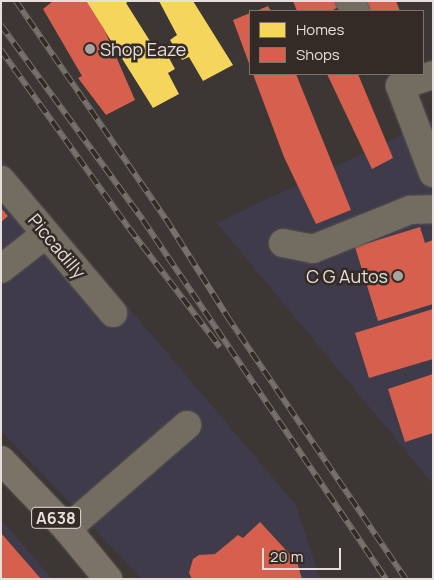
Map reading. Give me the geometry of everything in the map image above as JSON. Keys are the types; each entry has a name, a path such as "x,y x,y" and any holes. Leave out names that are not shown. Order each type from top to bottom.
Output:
{"highway":[{"name":"A638","path":"1,460 67,529 108,579"}],"street":[{"path":"433,75 400,86 433,173"},
{"name":"Piccadilly","path":"1,180 113,313"},
{"path":"283,243 313,249 410,210 433,209"},
{"path":"1,269 46,234"},
{"path":"67,529 187,425"}],"shaded area":[{"path":"433,120 433,484 217,223"},
{"path":"1,157 296,505 320,579 142,579 1,431"},
{"path":"1,519 52,579 1,579"}],"building: Homes":[{"path":"86,1 129,1 126,3 155,49 162,45 175,69 168,73 179,94 153,108"},
{"path":"159,1 193,1 233,65 203,81 189,57 182,60 170,40 177,35"}],"building: Shops":[{"name":"Shop Eaze","path":"53,1 86,1 104,29 135,100 106,115 78,78 82,76 43,9"},
{"path":"293,1 339,1 341,6 333,10 297,10"},
{"path":"362,1 396,1 400,10 366,10"},
{"path":"268,6 270,10 258,10"},
{"path":"249,13 249,63 233,20"},
{"path":"253,75 296,75 351,210 316,224 284,157"},
{"path":"327,75 358,75 393,158 372,169"},
{"path":"1,208 8,216 1,222"},
{"name":"C G Autos","path":"420,227 425,243 433,240 433,304 378,321 355,247"},
{"path":"433,309 433,359 369,378 355,333"},
{"path":"433,374 433,433 405,442 388,389"},
{"path":"260,522 297,562 302,579 192,579 189,573 193,559 199,555 215,554 238,535 243,538"},
{"path":"1,533 41,579 1,579"}],"railway":[{"path":"16,1 166,219 227,316 406,579"},
{"path":"1,25 143,220 386,579"},
{"path":"1,50 129,228 220,347"}],"place":[{"name":"Shop Eaze","path":"90,49"},
{"name":"C G Autos","path":"398,276"}]}
